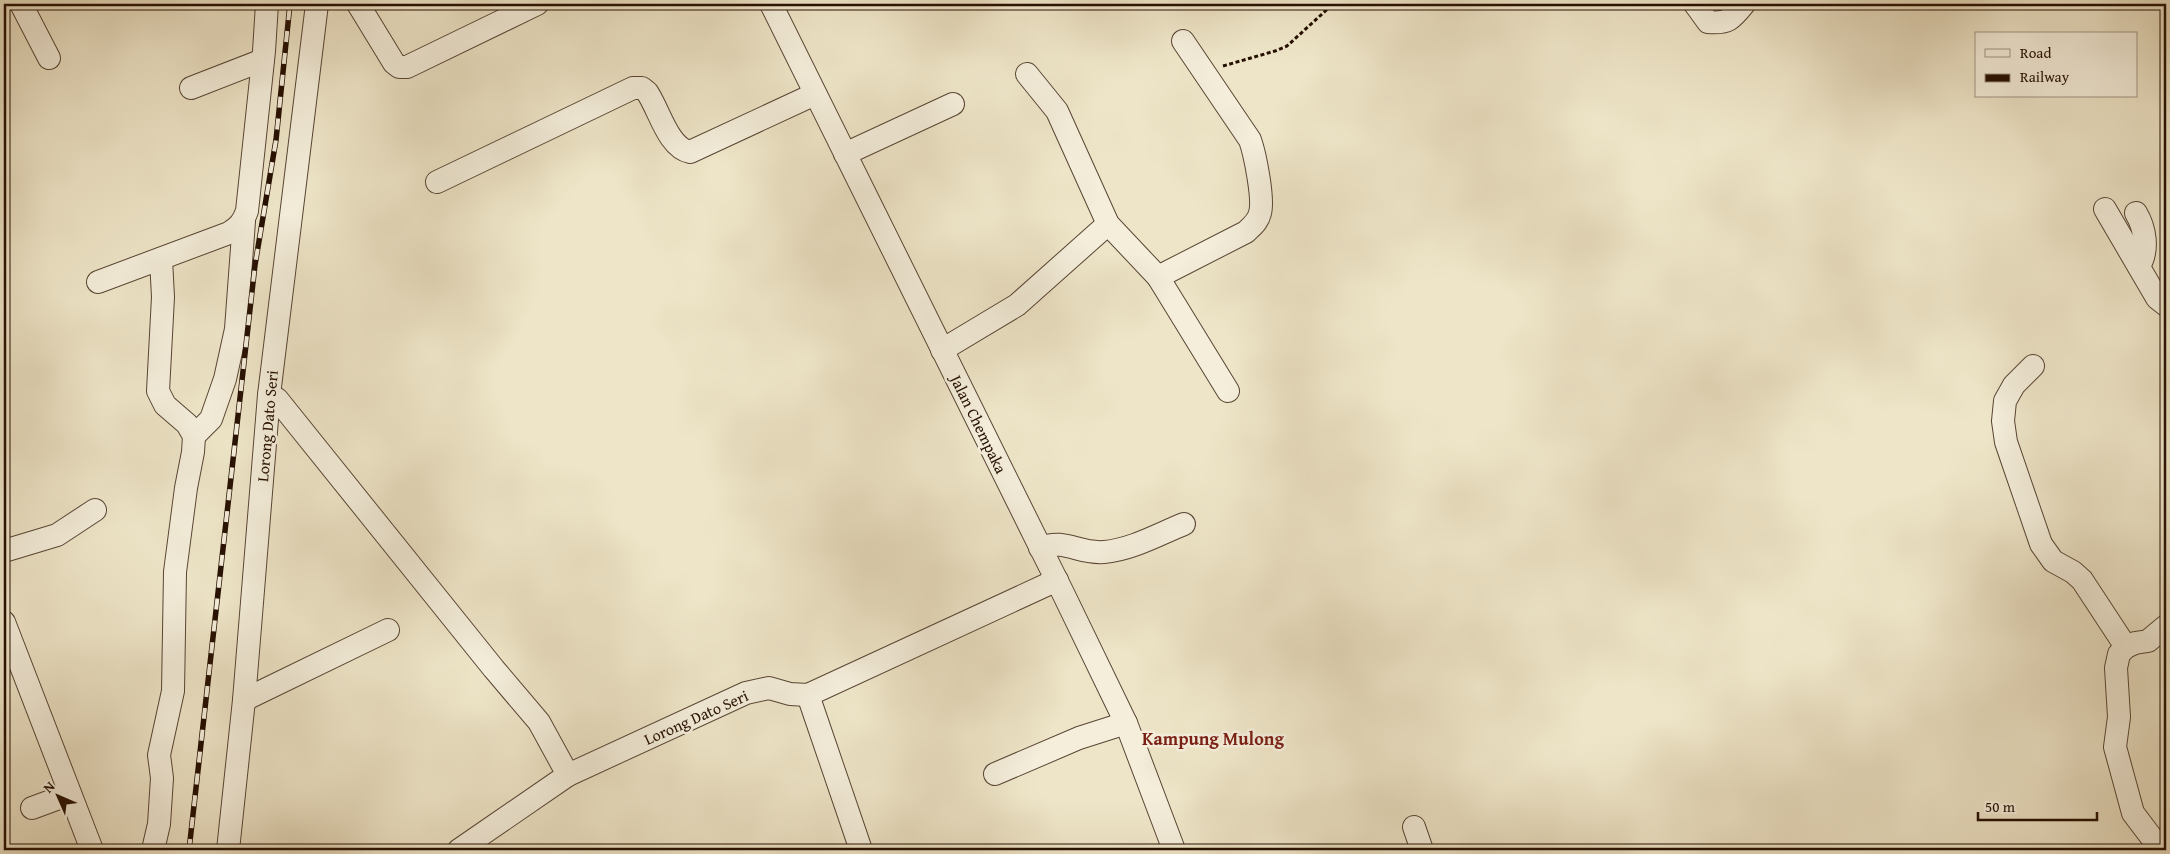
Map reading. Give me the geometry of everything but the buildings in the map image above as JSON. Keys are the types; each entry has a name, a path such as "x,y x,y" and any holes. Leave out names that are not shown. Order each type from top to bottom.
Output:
{"street":[{"path":"21,4 50,58"},
{"path":"194,436 211,418 224,379 236,329 244,221 263,60 267,4"},
{"name":"Lorong Dato Seri","path":"228,850 244,700 269,395 317,4"},
{"path":"358,4 394,62 400,67 407,67 537,4"},
{"name":"Jalan Chempaka","path":"770,4 1057,580 1126,723 1174,850"},
{"path":"1695,4 1708,22 1722,24 1734,17 1744,4"},
{"path":"1158,277 1246,232 1255,224 1260,213 1255,153 1250,140 1183,41"},
{"path":"191,88 263,60"},
{"path":"1027,74 1057,111 1108,224 1158,277 1228,391"},
{"path":"437,182 634,88 642,88 647,92 672,137 683,151 690,152 815,94"},
{"path":"845,154 953,104"},
{"path":"2105,209 2158,298 2166,305"},
{"path":"2136,213 2143,227 2143,260 2139,266"},
{"path":"98,282 229,233 244,221"},
{"path":"942,350 1017,305 1108,224"},
{"path":"153,850 159,824 162,778 159,755 173,691 175,572 194,436 187,424 165,405 158,391 163,297 160,259"},
{"path":"2033,366 2014,385 2005,401 2003,421 2009,451 2041,544 2054,561 2073,572 2082,580 2111,620 2115,631 2126,647"},
{"path":"269,395 277,399 494,669 521,699 539,722 568,775"},
{"path":"4,550 57,535 95,510"},
{"path":"1040,548 1052,543 1083,551 1118,551 1184,524"},
{"path":"861,850 808,696 1057,580"},
{"path":"4,622 92,850"},
{"path":"2161,850 2133,813 2115,747 2119,717 2116,668 2119,654 2126,647 2148,641 2166,626"},
{"path":"244,700 388,630"},
{"name":"Lorong Dato Seri","path":"459,850 568,775 746,693 769,688 790,694 808,696"},
{"path":"995,774 1079,738 1126,723"},
{"path":"32,808 70,794"},
{"path":"1414,827 1422,850"}],"path":[{"path":"1207,75 1219,67 1275,52 1286,46 1334,4"}],"railway":[{"path":"189,850 255,265 276,140 290,4"}],"district":[{"name":"Kampung Mulong","path":"1213,738"}]}
